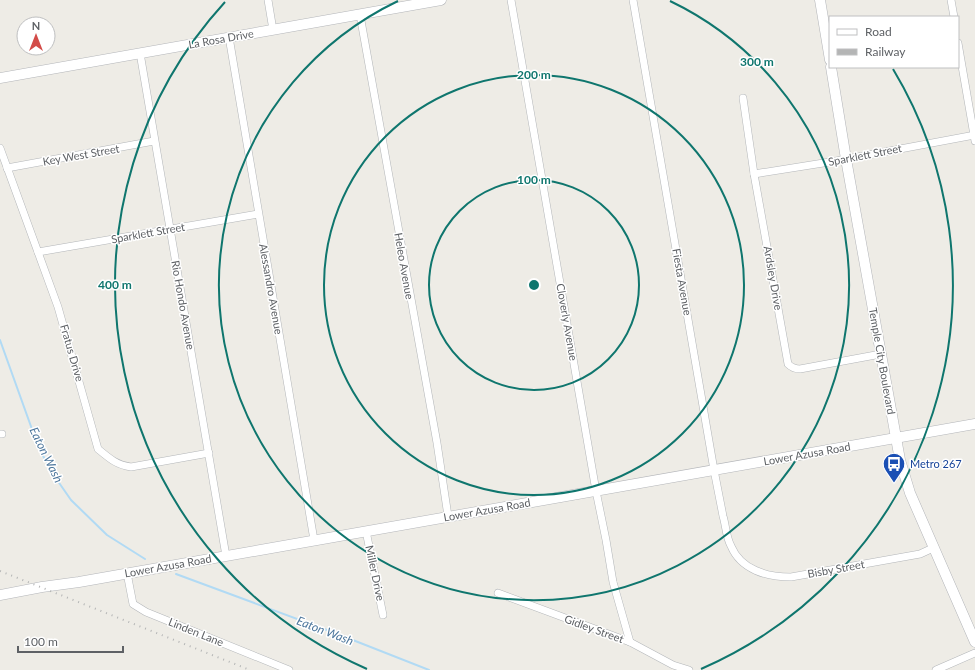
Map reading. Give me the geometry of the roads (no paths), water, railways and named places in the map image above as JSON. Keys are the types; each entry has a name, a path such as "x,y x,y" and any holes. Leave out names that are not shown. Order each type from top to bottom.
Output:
{"main road":[{"name":"La Rosa Drive","path":"0,78 441,0"},
{"path":"820,0 829,54"},
{"name":"Temple City Boulevard","path":"831,68 900,460 907,485 975,642"},
{"name":"Lower Azusa Road","path":"0,595 975,424"}],"street":[{"path":"268,0 273,30"},
{"name":"Cloverly Avenue","path":"511,0 596,491 613,582 630,642"},
{"name":"Fiesta Avenue","path":"633,0 714,470 729,541 734,553 741,561"},
{"path":"951,0 954,16"},
{"name":"Heleo Avenue","path":"360,15 437,443 448,516"},
{"name":"Alessandro Avenue","path":"229,37 314,540"},
{"path":"959,48 975,137"},
{"name":"Rio Hondo Avenue","path":"140,53 226,556"},
{"name":"Ardsley Drive","path":"743,98 754,174 788,364 791,368 796,369 881,354"},
{"name":"Sparklett Street","path":"754,174 975,137"},
{"name":"Key West Street","path":"8,168 154,141"},
{"name":"Fratus Drive","path":"0,148 66,333 98,449 113,461 121,465 131,467 209,453"},
{"name":"Sparklett Street","path":"38,252 258,214"},
{"name":"Miller Drive","path":"366,531 383,615"},
{"name":"Bisby Street","path":"741,561 758,572 778,577 791,577 920,554 933,548"},
{"name":"Linden Lane","path":"127,573 133,604 146,612 289,670"},
{"name":"Gidley Street","path":"498,593 630,642 673,665 689,670"},
{"path":"936,670 975,653"}],"waterway":[{"name":"Eaton Wash","path":"0,340 33,432 42,454 55,477 71,500 107,535 145,559"},
{"name":"Eaton Wash","path":"176,574 335,633 429,670"}],"railway":[{"path":"0,571 250,670"}],"place":[{"name":"Metro 267","path":"894,484"}]}
